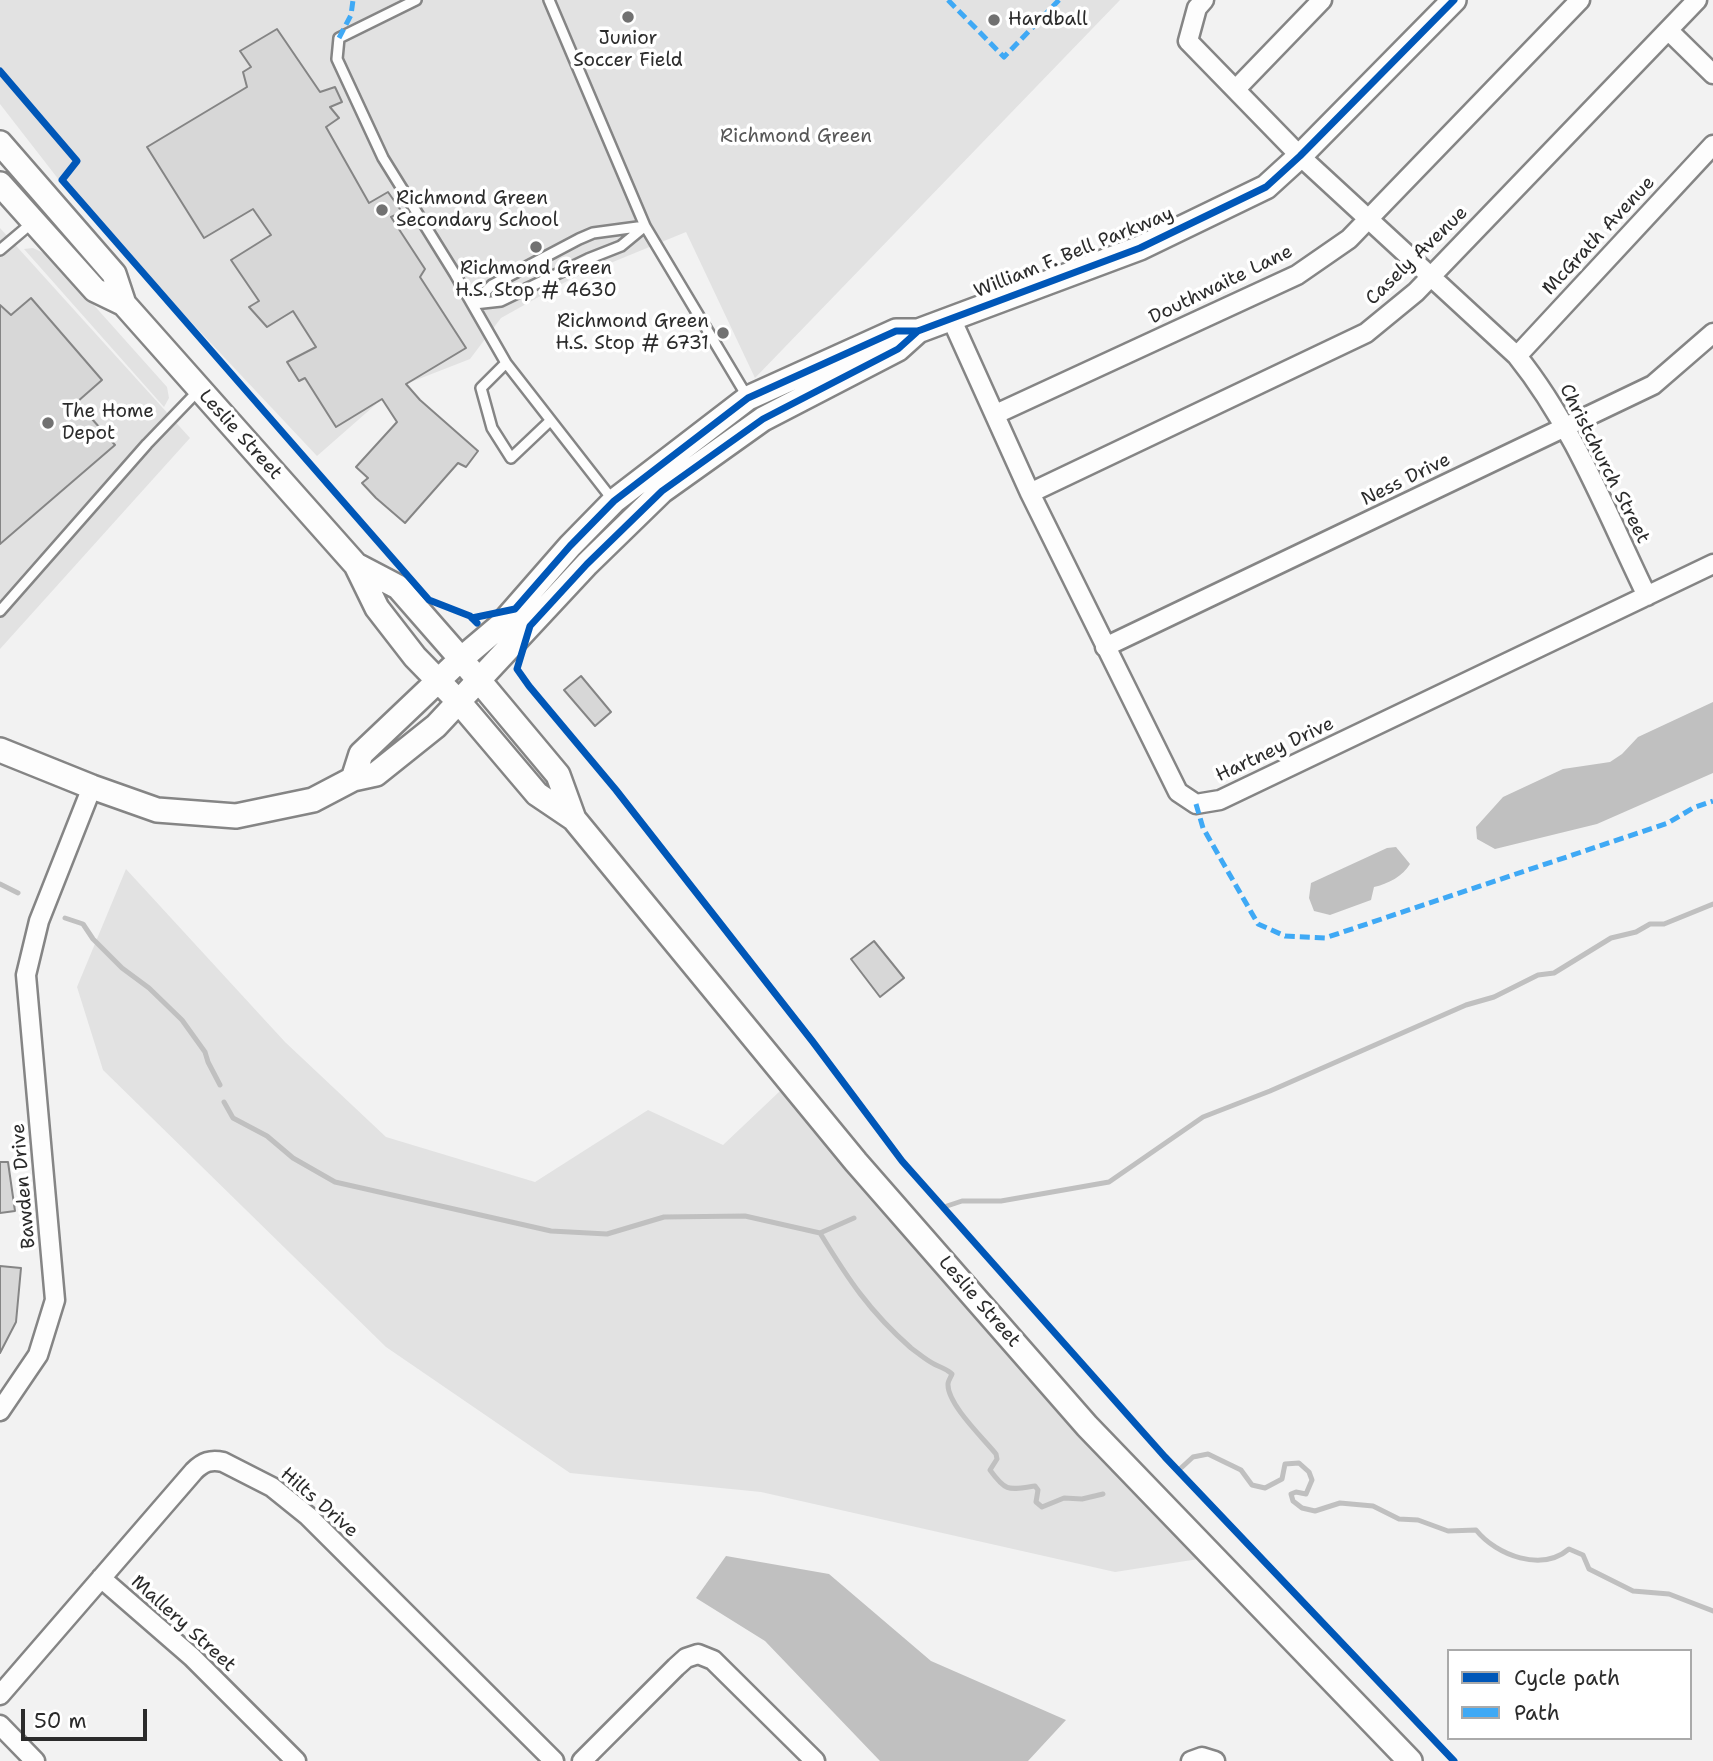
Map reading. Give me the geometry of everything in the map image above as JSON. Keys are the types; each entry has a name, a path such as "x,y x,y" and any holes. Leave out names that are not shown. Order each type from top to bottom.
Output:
{"main road":[{"name":"William F. Bell Parkway","path":"0,750 157,810 236,816 313,800 353,779 376,774 436,726 587,564 662,491 763,419 898,349 918,331 1140,248 1266,187 1454,0"},
{"name":"Leslie Street","path":"0,143 114,274 124,304"},
{"name":"Leslie Street","path":"0,184 95,290 124,304 356,565 377,608 415,657 459,702 537,794 574,819 856,1162 1087,1426 1410,1761"},
{"name":"William F. Bell Parkway","path":"353,779 361,754 461,659 500,626 570,546 614,501 748,398 896,331 918,331"},
{"name":"Leslie Street","path":"356,565 398,587 461,659 558,775 574,819"}],"street":[{"name":"Christchurch Street","path":"1204,0 1197,8 1188,41 1300,156 1517,356 1541,386 1566,427 1647,596"},
{"path":"1236,89 1322,0"},
{"name":"Douthwaite Lane","path":"996,414 1297,275 1349,239 1580,0"},
{"name":"Casely Avenue","path":"1030,494 1366,333 1416,292 1697,0"},
{"path":"1668,30 1713,74"},
{"name":"McGrath Avenue","path":"1517,356 1713,145"},
{"name":"Hartney Drive","path":"951,318 1030,494 1178,792 1196,804 1220,800 1713,564"},
{"name":"Ness Drive","path":"1105,647 1653,386 1713,333"},
{"path":"748,398 763,419"},
{"name":"Bawden Drive","path":"0,1411 38,1355 55,1300 26,975 39,921 92,787"},
{"name":"Hilts Drive","path":"0,1695 200,1465 215,1460 272,1487 307,1516 554,1761"},
{"name":"Mallery Street","path":"101,1578 192,1657 296,1761"},
{"path":"582,1761 676,1667 686,1658 698,1654 713,1660 815,1761"},
{"path":"0,1725 35,1761"},
{"path":"1191,1761 1202,1757 1215,1761"}],"lane":[{"path":"416,0 339,38 337,59 383,158 506,363 614,501"},
{"path":"549,0 645,226 748,398"},
{"path":"0,250 34,221"},
{"path":"473,304 492,285 579,239 593,233 645,226"},
{"path":"473,304 501,300 621,246 645,226"},
{"path":"506,363 481,388 492,428 511,458 550,421"},
{"path":"0,611 147,444 200,390"}],"shaded area":[{"path":"0,0 1120,0 755,378 686,232 569,280 501,318 470,359 406,384 382,399 317,456 66,189 0,104"},
{"path":"0,228 190,438 0,649"},
{"path":"33,248 50,256 167,387 169,398 164,407 24,249"},
{"path":"1713,702 1713,773 1597,824 1495,849 1477,839 1476,827 1503,797 1563,769 1610,762 1638,737"},
{"path":"1396,847 1410,864 1395,879 1374,887 1371,900 1330,915 1314,911 1309,898 1311,883 1387,848"},
{"path":"126,869 285,1042 386,1137 535,1182 648,1110 723,1145 780,1091 1205,1558 1115,1572 761,1492 570,1473 386,1347 103,1070 77,987"},
{"path":"726,1556 829,1574 931,1661 1066,1720 1028,1761 880,1761 765,1641 696,1598"}],"building":[{"path":"277,29 320,92 335,87 342,102 330,107 339,118 326,127 369,203 388,192 402,212 391,217 425,269 420,277 466,348 406,384 420,400 478,451 466,467 458,463 405,523 362,483 368,478 356,467 397,422 382,399 336,427 305,378 299,381 287,362 316,347 293,311 267,327 249,307 259,301 231,260 271,235 253,209 204,238 147,147 247,87 243,72 251,67 240,51"},
{"name":"The Home Depot","path":"31,298 102,380 77,402 115,445 0,544 0,305 11,315"},
{"path":"581,676 611,712 595,726 564,690"},
{"path":"874,941 904,978 880,997 851,959"},
{"path":"0,1162 8,1162 15,1211 0,1213"},
{"path":"0,1266 21,1268 16,1322 0,1353"}],"waterway":[{"path":"0,884 18,893"},
{"path":"947,1206 962,1201 1001,1201 1109,1182 1203,1117 1270,1091 1466,1005 1494,997 1538,975 1554,973 1611,938 1636,932 1650,924 1664,924 1713,904"},
{"path":"65,918 83,924 93,939 122,968 149,988 182,1020 205,1052 220,1085"},
{"path":"224,1102 233,1118 267,1136 293,1158 335,1182 551,1231 607,1234 664,1217 745,1216 820,1233 854,1218"},
{"path":"820,1233 850,1280 883,1321 911,1348 952,1374 948,1383 953,1401 996,1454 997,1459 990,1470 1004,1486 1035,1486 1038,1490 1036,1502 1042,1507 1064,1498 1082,1499 1103,1494"},
{"path":"1181,1468 1193,1457 1208,1454 1241,1470 1252,1485 1265,1488 1282,1479 1285,1464 1299,1463 1309,1472 1312,1480 1306,1494 1291,1494 1293,1501 1302,1508 1315,1511 1340,1503 1373,1506 1399,1519 1418,1520 1448,1531 1476,1530 1508,1554 1533,1560 1558,1556 1569,1549 1583,1555 1589,1569 1633,1591 1669,1594 1713,1611"}],"marked path":[{"path":"339,38 351,15 353,0"},
{"path":"948,0 1004,57 1059,0"},
{"path":"1196,804 1203,828 1258,924 1285,936 1325,938 1668,823 1693,808 1713,801"}],"cycle path":[{"path":"472,618 515,609 614,501 748,398 896,331 918,331 1140,248 1266,187 1454,0"},
{"path":"0,71 77,161 62,180 429,600 470,616 477,623"},
{"path":"918,331 898,349 763,419 662,491 587,564 530,626 517,669 616,790 813,1042 902,1161 1165,1457 1454,1761"}],"place":[{"name":"Junior Soccer Field","path":"628,17"},
{"name":"Hardball","path":"994,20"},
{"name":"Richmond Green Secondary School","path":"382,210"},
{"name":"Richmond Green H.S. Stop # 4630","path":"536,247"},
{"name":"Richmond Green H.S. Stop # 6731","path":"723,333"},
{"name":"The Home Depot","path":"48,423"}],"park label":[{"name":"Richmond Green","path":"796,137"}]}
